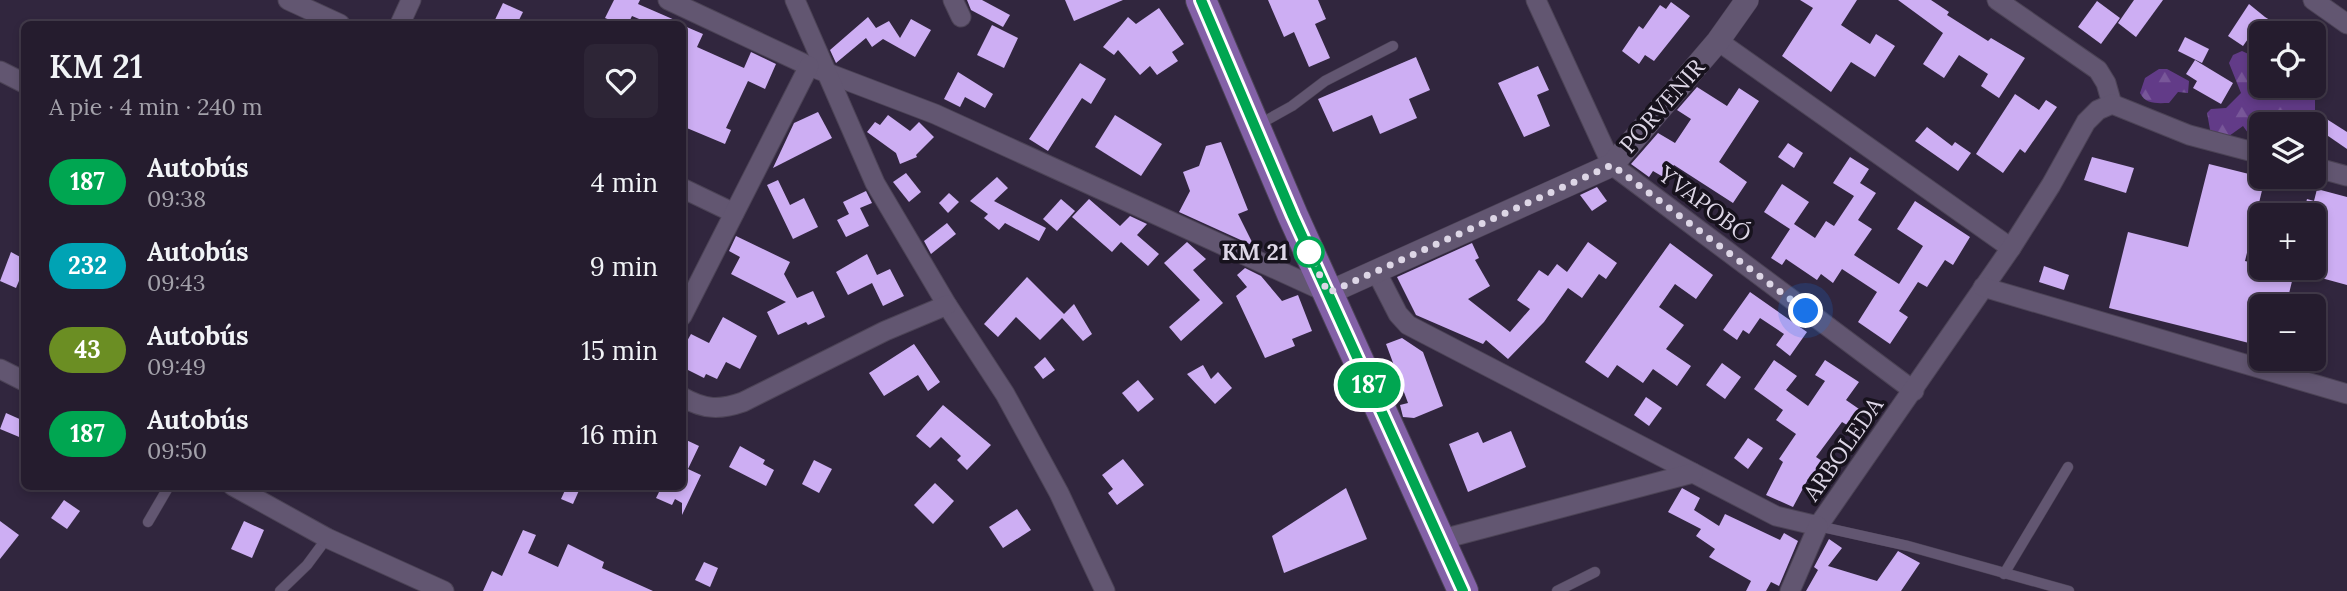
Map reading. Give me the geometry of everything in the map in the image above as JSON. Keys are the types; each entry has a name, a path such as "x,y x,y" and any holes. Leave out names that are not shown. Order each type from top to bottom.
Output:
{"main road":[{"path":"1201,0 1328,293 1463,591"}],"street":[{"path":"288,0 334,21"},
{"path":"401,21 411,0"},
{"path":"668,0 819,69 935,114 1328,293"},
{"path":"795,0 819,69 875,183 947,305 1005,394 1059,493 1105,591"},
{"name":"YVAPOBÓ","path":"1536,0 1612,165 1914,391"},
{"name":"PORVENIR","path":"1328,293 1612,165 1718,41 1747,0"},
{"path":"1997,0 2098,70 2106,83 2112,104 2189,135 2249,151"},
{"path":"2313,0 2347,24"},
{"path":"1718,41 2011,248"},
{"path":"686,308 734,213 819,69"},
{"path":"0,71 21,82"},
{"name":"ARBOLEDA","path":"1376,271 1398,314 1408,326 1776,516 1818,526 2011,248 2052,185 2086,122 2098,110 2112,104"},
{"path":"2326,170 2347,176"},
{"path":"686,190 734,213"},
{"path":"1983,287 2347,394"},
{"path":"686,399 699,407 722,409 743,402 885,331 947,305"},
{"path":"0,369 21,380"},
{"path":"1439,540 1693,473"},
{"path":"240,490 327,538 444,591"},
{"path":"1790,591 1818,526"}],"lane":[{"path":"1255,127 1292,106 1325,81 1393,46"},
{"path":"2004,574 2068,467"},
{"path":"148,522 167,490"},
{"path":"1818,526 1908,546 2068,591"},
{"path":"280,591 307,565 327,538"},
{"path":"1557,591 1595,572"}],"green space":[{"path":"2242,51 2249,54 2249,98 2315,98 2315,112 2249,112 2249,142 2248,133 2243,126 2229,136 2211,135 2207,113 2211,109 2226,108 2241,93 2229,63 2233,55"},
{"path":"2159,69 2167,69 2189,81 2188,93 2178,92 2169,103 2146,100 2140,93 2145,78"}],"building":[{"path":"614,0 640,0 638,4 677,21 644,21 632,16 630,21 605,18"},
{"path":"967,0 982,0 1010,15 1003,27 971,10"},
{"path":"1065,0 1123,0 1074,21"},
{"path":"1268,0 1318,0 1326,19 1315,24 1330,58 1309,67 1294,32 1284,37"},
{"path":"1800,0 1857,0 1841,25 1870,44 1876,34 1895,46 1875,77 1851,62 1831,92 1782,56 1813,8"},
{"path":"1898,0 1931,0 1949,12 1947,15 1988,41 1991,38 2025,58 1999,98 1981,86 1988,74 1959,55 1944,78 1923,64 1943,33"},
{"path":"2134,0 2163,0 2136,37 2118,23"},
{"path":"2097,1 2120,18 2101,44 2078,27"},
{"path":"1671,2 1690,16 1654,61 1645,55 1639,64 1622,51 1639,26 1643,29 1660,5 1666,9"},
{"path":"503,3 523,12 518,21 494,21"},
{"path":"2249,4 2272,21 2249,21 2249,37 2243,46 2228,36"},
{"path":"1159,8 1184,44 1172,52 1178,61 1157,75 1150,66 1140,75 1118,50 1114,55 1103,47 1128,17 1136,24"},
{"path":"868,17 876,28 889,21 900,38 911,19 931,30 915,57 883,39 872,47 866,38 836,63 830,50"},
{"path":"992,25 1018,38 1004,68 977,55"},
{"path":"686,27 703,34 697,47 744,68 751,52 776,64 765,89 748,81 726,128 731,130 725,144 686,128"},
{"path":"2185,37 2209,49 2202,63 2178,51"},
{"path":"1416,57 1430,90 1409,99 1417,118 1380,134 1372,115 1333,132 1318,99"},
{"path":"2195,60 2233,83 2221,104 2193,88 2197,81 2186,74"},
{"path":"1080,63 1106,79 1091,104 1082,98 1048,151 1029,139"},
{"path":"1538,66 1549,90 1537,95 1550,126 1524,137 1498,83"},
{"path":"958,72 993,94 985,108 965,97 960,107 944,99"},
{"path":"1697,87 1727,106 1739,88 1759,101 1719,162 1747,182 1733,203 1674,165 1665,178 1653,171 1649,177 1631,164 1658,133 1675,143 1691,119 1677,110"},
{"path":"2015,94 2039,110 2046,100 2057,107 2025,153 2020,149 2003,173 1976,154"},
{"path":"818,112 832,138 773,168 794,123"},
{"path":"888,115 910,131 919,122 934,137 917,157 900,164 896,153 867,132 875,122 880,125"},
{"path":"1115,115 1162,144 1141,176 1095,147"},
{"path":"2326,119 2347,132 2347,149 2326,135"},
{"path":"1927,127 1952,146 1955,142 1971,153 1958,171 1915,141"},
{"path":"1221,142 1248,210 1238,214 1254,246 1179,212 1190,191 1183,172 1199,166 1206,146"},
{"path":"1788,143 1803,153 1794,168 1778,157"},
{"path":"1850,157 1869,169 1860,183 1876,193 1858,220 1872,229 1854,255 1899,284 1923,246 1897,229 1915,201 1970,237 1953,265 1945,260 1927,287 1918,282 1899,311 1908,317 1890,344 1858,322 1877,292 1842,269 1833,283 1821,274 1817,280 1786,259 1782,265 1771,258 1790,229 1764,212 1782,184 1809,202 1794,224 1815,238 1826,221 1834,226 1854,196 1833,183"},
{"path":"2092,157 2134,168 2126,193 2084,180"},
{"path":"2209,164 2249,174 2249,189 2262,189 2259,203 2249,203 2249,244 2245,261 2249,262 2249,280 2292,280 2289,294 2249,294 2249,343 2109,308 2128,232 2188,247"},
{"path":"906,173 921,192 909,202 893,182"},
{"path":"997,177 1008,188 994,201 1046,228 1039,241 1005,223 999,230 984,218 988,214 970,201"},
{"path":"778,180 790,205 804,198 818,227 793,239 767,185"},
{"path":"1597,187 1607,201 1592,211 1580,195"},
{"path":"2317,189 2347,197 2347,285 2326,279 2326,203 2306,203 2307,199 2314,201"},
{"path":"866,191 872,203 860,208 869,226 846,237 837,220 849,214 843,202"},
{"path":"949,193 959,202 948,213 939,203"},
{"path":"1061,199 1075,211 1057,231 1043,219"},
{"path":"1089,199 1120,226 1130,216 1147,224 1137,235 1159,254 1148,266 1121,242 1112,252 1072,217"},
{"path":"947,223 956,234 931,254 924,241"},
{"path":"736,236 790,262 784,274 797,298 813,291 825,317 808,325 806,322 778,335 767,312 786,302 731,274 740,257 729,251"},
{"path":"1187,242 1206,259 1193,270 1223,303 1181,341 1169,327 1200,300 1164,263"},
{"path":"1588,242 1617,263 1606,279 1599,274 1582,298 1568,288 1544,322 1508,359 1486,340 1483,344 1416,315 1397,277 1472,243 1479,258 1475,260 1490,286 1468,299 1510,332 1530,309 1517,300 1539,270 1548,276 1557,264 1567,272"},
{"path":"1670,243 1713,275 1696,299 1675,284 1659,307 1684,325 1666,349 1691,366 1677,386 1653,369 1643,383 1617,365 1608,378 1585,362"},
{"path":"11,252 21,257 21,276 16,288 0,281"},
{"path":"867,254 877,275 890,269 904,296 883,306 872,283 848,295 836,272"},
{"path":"2044,266 2069,275 2064,290 2039,282"},
{"path":"1245,268 1261,276 1282,301 1298,295 1312,331 1292,339 1295,346 1265,358 1236,296 1247,287 1237,275"},
{"path":"1027,277 1064,314 1074,304 1092,334 1083,341 1062,318 1040,340 1016,317 998,337 984,324"},
{"path":"1750,292 1807,332 1790,356 1776,345 1784,334 1760,318 1749,334 1743,330 1737,340 1723,330"},
{"path":"723,317 757,336 740,369 726,362 717,379 706,374 704,378 686,369 686,343 691,334 709,343"},
{"path":"1402,338 1423,352 1443,406 1414,418 1403,417 1400,405 1408,403 1386,344"},
{"path":"914,344 940,382 928,391 918,375 884,396 869,373"},
{"path":"1045,357 1055,370 1043,379 1034,367"},
{"path":"1774,360 1797,376 1786,390 1808,406 1825,381 1815,375 1825,360 1859,382 1846,400 1859,409 1847,425 1842,422 1816,457 1828,465 1814,484 1808,479 1793,507 1766,495 1783,462 1779,459 1796,434 1776,420 1783,410 1754,389"},
{"path":"1722,363 1741,377 1725,399 1706,385"},
{"path":"1203,365 1211,379 1218,372 1232,388 1215,404 1187,374"},
{"path":"1138,380 1154,399 1138,412 1122,393"},
{"path":"1646,397 1662,408 1649,426 1634,415"},
{"path":"943,405 991,445 967,470 957,460 961,456 941,437 930,448 916,436"},
{"path":"6,413 21,420 21,438 0,429"},
{"path":"1511,431 1526,467 1468,492 1449,444 1478,432 1483,443"},
{"path":"1748,438 1763,448 1748,469 1734,458"},
{"path":"686,440 699,446 688,469 701,475 682,515 682,503 675,499 672,505 656,498 659,492 655,490 686,490"},
{"path":"740,446 765,460 763,464 774,470 766,486 729,467"},
{"path":"1123,459 1144,485 1117,505 1108,493 1113,489 1102,475"},
{"path":"814,460 832,469 819,493 802,484"},
{"path":"935,483 954,501 933,524 914,505"},
{"path":"1346,488 1367,539 1284,573 1272,536"},
{"path":"1682,488 1700,498 1694,510 1719,526 1725,514 1780,540 1784,533 1798,541 1779,586 1771,582 1766,591 1746,591 1751,581 1709,557 1715,549 1696,536 1701,529 1668,512"},
{"path":"565,490 579,490 573,504 561,499"},
{"path":"64,500 80,511 67,529 51,518"},
{"path":"1017,509 1031,530 1003,548 989,527"},
{"path":"0,521 19,535 0,559"},
{"path":"244,521 264,530 252,558 231,549"},
{"path":"523,530 536,535 528,553 558,567 568,544 604,562 602,568 653,591 483,591 492,571 502,576"},
{"path":"1829,539 1842,548 1828,566 1877,581 1898,551 1920,563 1901,591 1806,591 1818,570 1814,567"},
{"path":"704,562 718,568 710,587 695,580"}],"bus line":[{"name":"187","path":"1201,0 1293,216 1463,591"}],"place":[{"name":"KM 21","path":"1309,252"}],"route":[{"path":"1309,252 1328,293 1612,165 1806,311"}]}
